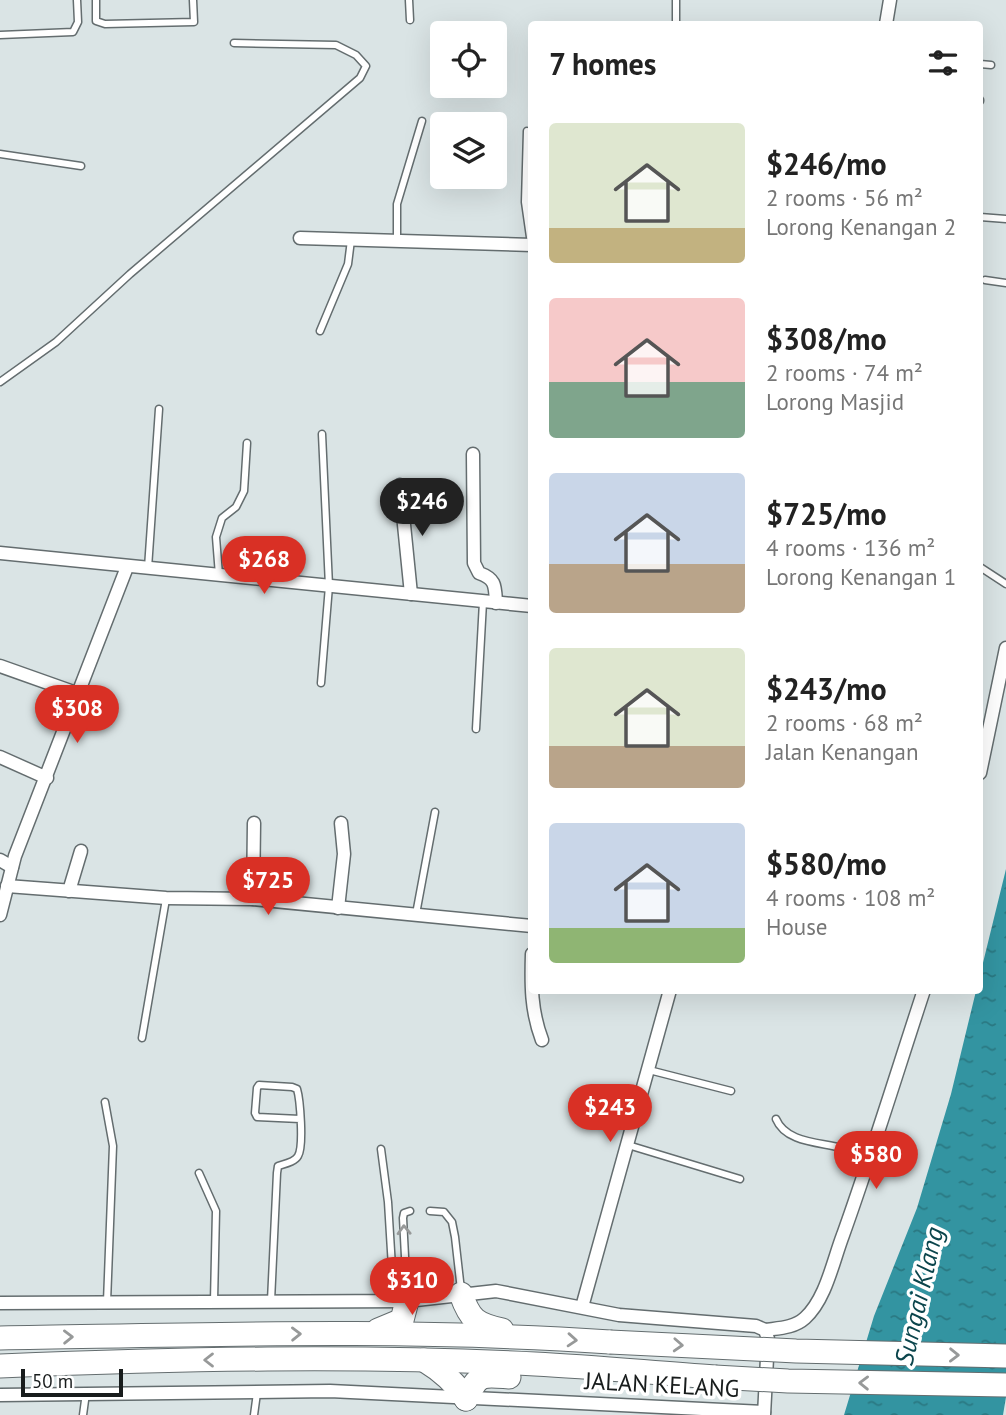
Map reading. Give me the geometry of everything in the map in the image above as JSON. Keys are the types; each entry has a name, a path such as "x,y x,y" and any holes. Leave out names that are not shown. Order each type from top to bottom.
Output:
{"highway":[{"path":"461,1294 468,1313 481,1325 535,1337"},
{"path":"372,1333 402,1320 401,1301"},
{"path":"0,1338 372,1333 1006,1356"},
{"path":"0,1366 133,1360 424,1360 535,1364 788,1381 1006,1385"},
{"path":"424,1360 440,1370 459,1388 466,1399 476,1380 485,1376 589,1380 618,1379 638,1372"}],"street":[{"path":"886,21 890,0"},
{"path":"300,238 528,245"},
{"path":"473,454 474,563 479,573 489,576 495,584 489,602"},
{"path":"400,485 411,594"},
{"path":"0,553 528,606"},
{"path":"0,915 12,867 127,566"},
{"path":"983,759 1006,648"},
{"path":"0,666 79,694"},
{"path":"0,757 47,778"},
{"path":"253,899 254,823"},
{"path":"338,908 344,854 341,823"},
{"path":"69,891 81,851"},
{"path":"0,860 12,867"},
{"path":"6,886 166,898 253,899 528,926"},
{"path":"531,994 536,1025 542,1040"},
{"path":"582,1307 669,994"},
{"path":"0,1303 401,1301 507,1292 619,1315 756,1326 765,1330 789,1327 803,1320 823,1290 923,994"},
{"name":"JALAN KELANG","path":"0,1395 330,1391 627,1410 764,1413 768,1339 765,1330"}],"lane":[{"path":"0,35 74,32 78,22 78,0"},
{"path":"96,0 96,21 105,24 194,22 193,0"},
{"path":"409,0 410,20"},
{"path":"676,0 676,21"},
{"path":"0,382 56,342 130,274 360,78 366,66 356,55 336,45 234,43"},
{"path":"983,64 991,65"},
{"path":"397,241 397,204 422,121"},
{"path":"527,131 525,202 528,224"},
{"path":"0,153 81,166"},
{"path":"983,217 1006,219"},
{"path":"320,331 348,264 351,240"},
{"path":"985,280 1006,283"},
{"path":"148,569 159,409"},
{"path":"321,683 329,586 322,434"},
{"path":"219,576 216,537 222,518 236,506 244,491 247,443"},
{"path":"983,569 1006,584"},
{"path":"477,729 489,602"},
{"path":"416,914 435,812"},
{"path":"142,1038 166,898"},
{"path":"648,1070 732,1091"},
{"path":"271,1301 278,1166 293,1161 298,1156 300,1119 297,1089 259,1085 257,1117 300,1119"},
{"path":"105,1102 113,1146 107,1302"},
{"path":"776,1119 782,1129 795,1137 842,1148 869,1158"},
{"path":"628,1145 740,1179"},
{"path":"381,1149 401,1301"},
{"path":"199,1173 216,1212 214,1301"},
{"path":"430,1211 448,1213 452,1222 461,1294"},
{"path":"401,1301 404,1213 410,1212"},
{"path":"254,1415 257,1391"},
{"path":"82,1415 86,1393"}],"water":[{"name":"Sungai Klang","path":"1006,869 1006,1397 1003,1415 844,1415 874,1316 917,1208 951,1094 975,994 983,994 983,963"}]}
